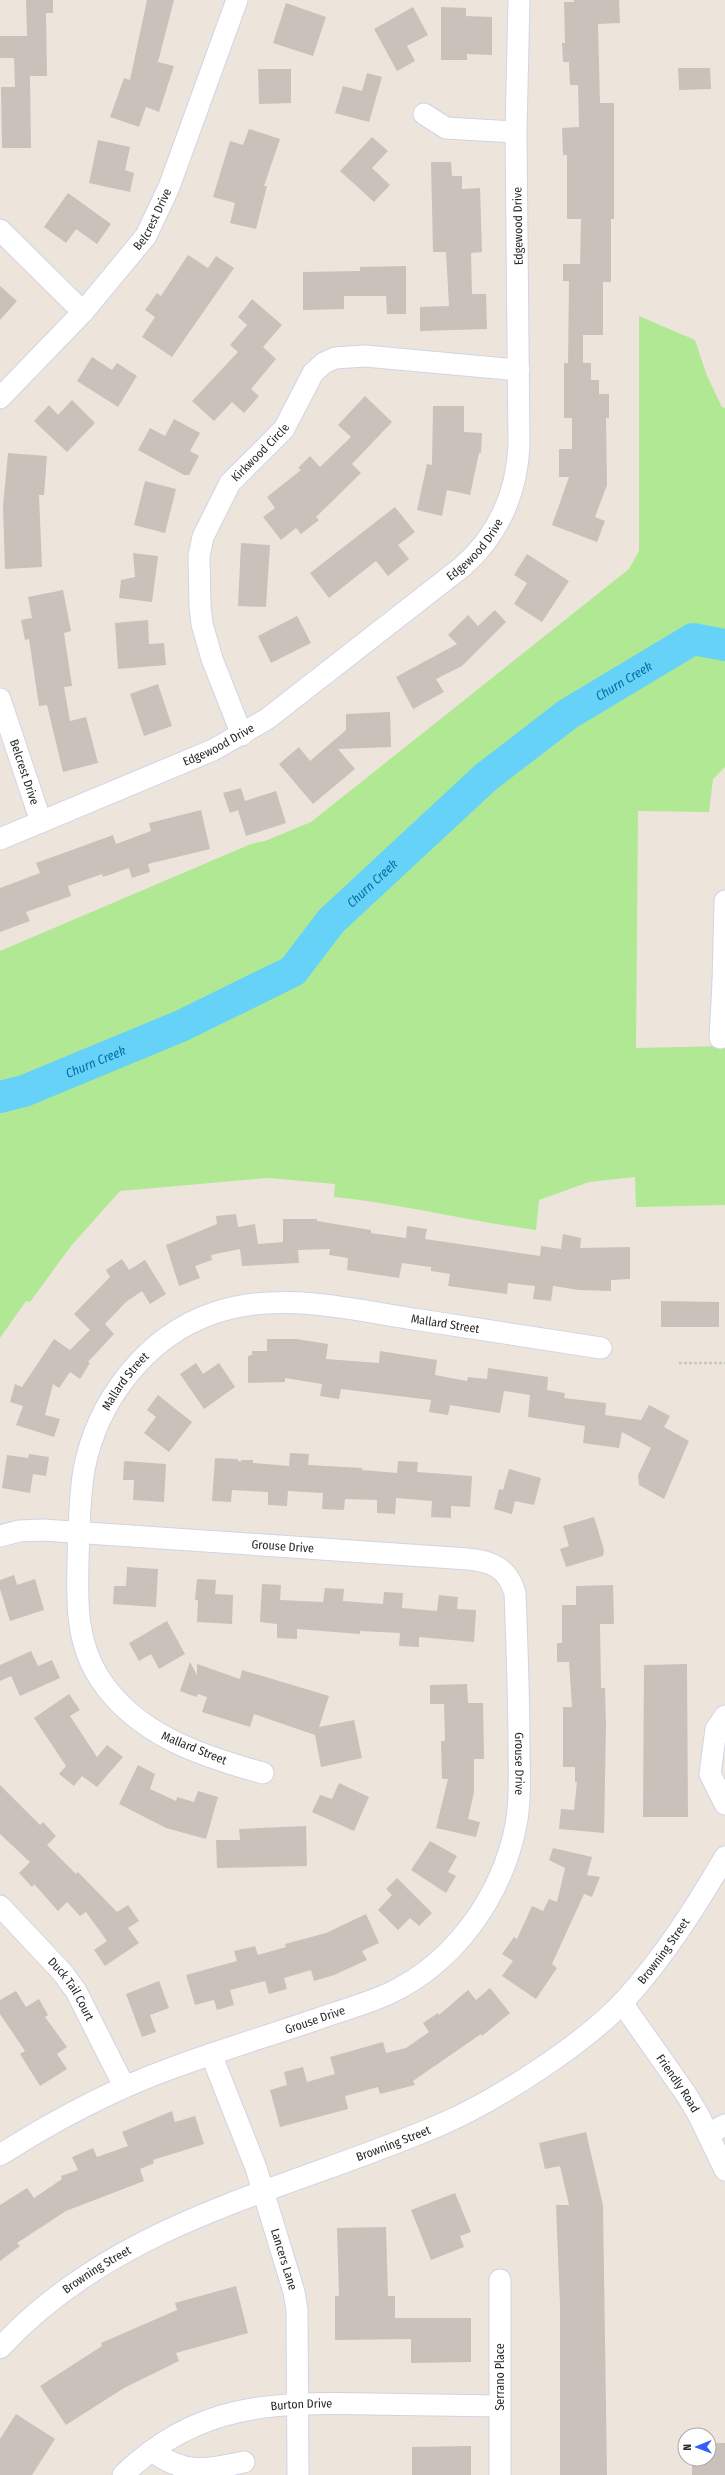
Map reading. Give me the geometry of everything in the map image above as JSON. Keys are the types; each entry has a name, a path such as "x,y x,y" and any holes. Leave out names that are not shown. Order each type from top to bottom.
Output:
{"street":[{"name":"Belcrest Drive","path":"0,398 83,312 135,252 155,221 169,187 237,0"},
{"name":"Edgewood Drive","path":"0,839 213,750 242,735 267,719 404,613 473,557 484,544 506,509 516,478 520,446 516,132 519,0"},
{"path":"424,114 446,128 516,132"},
{"path":"0,230 83,312"},
{"name":"Kirkwood Circle","path":"242,735 212,659 202,624 200,607 199,556 202,537 230,483 284,429 313,373 324,363 335,358 365,356 519,370"},
{"name":"Belcrest Drive","path":"0,699 41,822"},
{"path":"720,1038 724,983 725,901"},
{"name":"Mallard Street","path":"263,1773 205,1755 163,1737 137,1720 98,1677 83,1642 77,1599 82,1487 88,1452 100,1420 112,1397 137,1365 159,1344 181,1328 215,1312 251,1304 289,1302 359,1311 601,1348"},
{"name":"Grouse Drive","path":"0,1536 31,1530 476,1559 494,1564 504,1571 512,1584 515,1593 519,1805 513,1840 499,1882 477,1919 457,1943 433,1964 389,1994 211,2054 124,2086 52,2123 0,2155"},
{"path":"725,1716 716,1729 710,1774 725,1804"},
{"name":"Browning Street","path":"0,2348 60,2294 112,2258 162,2232 443,2124 488,2100 580,2039 622,2003 660,1958 686,1922 725,1857"},
{"name":"Duck Tail Court","path":"0,1906 62,1972 76,1992 124,2086"},
{"name":"Friendly Road","path":"622,2003 686,2094 717,2129 725,2170"},
{"name":"Lancers Lane","path":"211,2054 264,2192 294,2292 297,2310 298,2475"},
{"name":"Serrano Place","path":"500,2280 500,2475"},
{"name":"Burton Drive","path":"123,2475 152,2451 191,2427 215,2417 239,2411 298,2403 499,2406"},
{"path":"152,2451 170,2466 189,2472 244,2462"}],"path":[{"path":"679,1363 725,1363"}],"green space":[{"path":"639,316 695,340 707,376 722,407 725,408 725,767 713,779 709,812 638,811 636,1048 725,1046 725,1205 636,1207 635,1177 589,1182 539,1200 536,1230 385,1204 334,1197 335,1184 268,1178 120,1191 71,1246 30,1302 26,1301 0,1338 0,951 251,844 265,841 311,822 629,569 639,551"}],"building":[{"path":"26,0 53,0 53,13 46,13 47,76 30,76 31,148 2,148 1,87 15,87 14,58 0,58 0,36 27,36"},
{"path":"147,0 174,0 158,62 174,66 159,112 146,107 139,127 110,117 124,78 130,80"},
{"path":"574,0 619,0 620,23 598,24 600,103 614,103 614,219 611,219 611,282 603,282 603,335 583,335 583,363 591,363 591,380 599,380 599,394 609,394 609,418 606,418 607,485 595,517 605,521 597,542 552,525 569,477 559,477 559,449 572,449 572,418 564,418 564,363 568,363 569,281 563,281 563,264 580,264 581,219 567,219 567,155 563,155 562,128 579,127 578,85 570,85 569,62 563,62 562,43 565,43 564,2 574,2"},
{"path":"286,3 326,17 313,56 273,43"},
{"path":"413,7 428,35 407,46 415,61 397,71 374,29"},
{"path":"441,7 466,8 466,16 492,17 492,55 467,54 467,60 441,60"},
{"path":"678,68 710,68 711,89 679,90"},
{"path":"258,69 291,69 291,103 259,104"},
{"path":"367,73 382,77 369,122 335,113 343,86 362,91"},
{"path":"249,129 280,139 264,186 267,186 256,229 230,223 235,203 213,197 230,141 243,145"},
{"path":"372,137 388,151 372,168 390,185 374,202 340,171"},
{"path":"98,140 130,147 125,170 134,173 130,192 89,183"},
{"path":"431,162 451,162 452,176 462,176 462,189 480,188 482,252 471,253 472,294 486,294 487,329 420,331 420,307 449,306 446,252 433,252"},
{"path":"68,193 111,224 97,244 76,229 66,243 44,227"},
{"path":"188,255 208,268 216,256 234,268 172,357 142,337 155,317 145,310 157,293 161,296"},
{"path":"406,266 406,314 387,314 386,296 344,296 344,309 303,310 303,272 360,271 360,267"},
{"path":"0,286 17,301 0,320"},
{"path":"252,299 282,325 263,347 276,359 251,389 259,396 244,413 232,402 214,421 192,401 238,352 230,345 247,325 238,317"},
{"path":"92,357 112,370 117,363 137,376 118,407 77,381"},
{"path":"365,396 392,422 352,464 361,473 316,517 319,520 301,534 296,528 281,540 263,517 275,508 267,497 301,470 298,468 310,456 320,467 351,437 338,425"},
{"path":"72,400 95,423 67,452 34,421 49,405 58,415"},
{"path":"433,406 464,406 464,432 482,433 481,453 479,453 470,495 447,490 442,516 417,510 427,464 432,465"},
{"path":"174,419 200,433 190,451 199,456 189,475 184,475 138,450 150,428 165,436"},
{"path":"8,453 47,456 44,495 39,495 42,567 5,569 3,506"},
{"path":"145,481 176,489 165,533 134,525"},
{"path":"395,507 415,532 398,545 409,559 388,576 376,561 329,598 310,573"},
{"path":"241,543 270,545 266,607 238,606"},
{"path":"133,553 158,556 152,602 119,598 121,580 135,577"},
{"path":"527,554 569,581 542,622 514,604 527,583 514,575"},
{"path":"63,590 71,631 64,633 72,686 64,687 70,721 86,717 98,763 63,772 47,705 39,706 29,639 25,640 21,620 32,618 28,597"},
{"path":"495,610 506,622 462,666 436,679 444,692 413,709 396,677 457,644 448,635 468,615 478,626"},
{"path":"297,616 311,643 271,663 258,636"},
{"path":"148,620 149,644 164,643 166,665 118,669 115,623"},
{"path":"158,684 172,726 144,736 130,694"},
{"path":"390,712 391,747 338,749 355,769 313,804 279,764 299,747 310,761 346,730 346,714"},
{"path":"241,788 245,801 276,791 286,823 246,836 238,810 230,813 223,793"},
{"path":"201,810 210,849 148,864 150,872 132,878 129,868 103,877 102,874 68,886 71,896 26,912 30,921 0,932 0,888 40,873 36,863 113,835 116,844 151,831 149,823"},
{"path":"236,1214 238,1227 255,1224 258,1244 283,1242 283,1219 317,1219 317,1221 371,1230 371,1233 406,1238 407,1226 427,1229 425,1239 540,1256 541,1246 561,1249 563,1234 581,1238 580,1248 630,1247 630,1279 611,1280 611,1291 579,1290 553,1286 551,1301 533,1299 535,1286 508,1283 507,1294 448,1286 450,1274 431,1271 431,1267 402,1263 399,1278 347,1270 348,1258 329,1255 330,1249 298,1250 299,1263 242,1266 240,1249 211,1255 212,1260 195,1266 200,1278 179,1286 166,1245 217,1224 216,1216"},
{"path":"122,1259 129,1270 145,1260 166,1294 150,1304 142,1291 126,1302 105,1324 114,1334 88,1362 90,1363 80,1379 70,1372 59,1388 53,1384 45,1415 60,1419 54,1437 16,1425 23,1406 10,1402 15,1384 22,1387 54,1339 70,1350 90,1330 74,1314 110,1277 106,1270"},
{"path":"661,1301 719,1302 719,1327 661,1327"},
{"path":"267,1339 296,1339 328,1344 326,1359 379,1363 380,1351 437,1360 435,1375 467,1381 468,1377 487,1379 488,1368 548,1377 547,1390 565,1393 564,1398 606,1403 605,1415 641,1420 649,1405 670,1416 664,1427 689,1441 664,1499 639,1485 638,1475 651,1448 622,1432 619,1448 583,1443 585,1426 528,1417 530,1395 504,1391 500,1413 450,1405 448,1415 429,1412 431,1400 341,1389 339,1399 320,1396 322,1384 285,1378 285,1382 248,1383 248,1356 252,1355 252,1351 267,1351"},
{"path":"196,1363 203,1374 219,1363 235,1387 204,1409 180,1374"},
{"path":"158,1395 192,1422 169,1452 144,1433 156,1417 147,1410"},
{"path":"290,1453 309,1454 308,1465 362,1468 362,1470 397,1473 398,1461 418,1462 417,1472 472,1476 470,1507 451,1506 451,1518 431,1517 432,1501 396,1498 395,1514 377,1513 377,1500 345,1499 344,1510 322,1509 323,1493 288,1491 287,1506 268,1505 268,1492 232,1490 231,1502 212,1501 215,1458 237,1459 240,1462 242,1460 253,1460 253,1463 289,1466"},
{"path":"29,1454 49,1457 46,1476 33,1474 30,1493 2,1488 7,1455 28,1458"},
{"path":"124,1461 166,1464 164,1502 133,1500 134,1480 123,1480"},
{"path":"509,1469 541,1478 534,1505 515,1501 512,1514 494,1509 499,1489 503,1490"},
{"path":"594,1517 604,1550 603,1556 566,1567 560,1549 569,1546 563,1526"},
{"path":"127,1567 158,1569 156,1607 113,1604 114,1586 126,1586"},
{"path":"14,1575 17,1585 35,1579 44,1610 10,1621 0,1589 0,1580"},
{"path":"197,1579 216,1580 215,1594 233,1595 232,1624 197,1622 198,1600 195,1600"},
{"path":"262,1584 281,1585 280,1600 323,1602 325,1588 344,1589 343,1601 383,1604 384,1592 403,1593 402,1608 437,1611 439,1595 458,1597 457,1609 476,1610 474,1642 419,1637 419,1647 399,1646 400,1633 360,1631 360,1634 297,1629 297,1639 277,1638 277,1624 260,1622"},
{"path":"613,1585 614,1624 600,1624 601,1688 605,1688 606,1726 604,1833 559,1829 561,1809 574,1810 577,1782 575,1782 575,1767 563,1767 563,1707 572,1707 569,1662 557,1662 557,1643 562,1643 562,1605 576,1605 576,1586"},
{"path":"167,1621 185,1654 159,1669 151,1654 139,1661 129,1643"},
{"path":"31,1651 38,1666 52,1660 60,1678 20,1696 11,1676 0,1681 0,1665"},
{"path":"190,1662 197,1675 197,1664 240,1679 242,1670 329,1696 319,1727 354,1720 362,1758 321,1767 315,1735 254,1714 250,1727 202,1712 207,1697 198,1694 196,1697 180,1691"},
{"path":"687,1664 688,1817 643,1817 644,1665"},
{"path":"467,1684 468,1703 483,1703 484,1759 474,1759 474,1792 468,1819 480,1822 476,1837 436,1828 448,1779 442,1779 441,1741 445,1741 444,1704 430,1704 430,1685"},
{"path":"69,1694 80,1710 70,1716 97,1757 107,1745 123,1757 97,1787 82,1776 74,1786 59,1774 66,1766 34,1718"},
{"path":"138,1765 155,1774 150,1789 176,1801 177,1797 194,1802 198,1791 218,1797 206,1839 166,1828 119,1804"},
{"path":"339,1783 369,1797 354,1831 312,1812 320,1795 332,1799"},
{"path":"0,1785 40,1825 43,1822 56,1836 47,1845 76,1874 78,1872 117,1912 128,1905 139,1921 128,1928 139,1943 105,1966 94,1950 107,1941 86,1912 80,1916 67,1902 58,1911 34,1884 32,1887 19,1873 30,1862 0,1834"},
{"path":"306,1826 307,1866 217,1868 216,1840 240,1840 239,1829"},
{"path":"430,1841 457,1856 448,1872 456,1876 446,1893 411,1870"},
{"path":"553,1848 592,1857 587,1875 600,1877 592,1897 584,1894 552,1964 557,1968 536,1999 502,1976 513,1961 502,1954 514,1937 517,1939 532,1906 543,1911 549,1899 557,1902 565,1868 549,1860"},
{"path":"397,1878 432,1913 419,1926 410,1918 398,1930 378,1910 392,1895 386,1889"},
{"path":"366,1914 379,1943 362,1951 367,1960 334,1975 314,1981 311,1970 284,1978 287,1989 269,1994 265,1981 230,1990 234,2005 217,2010 214,2000 195,2005 186,1975 237,1961 234,1951 255,1946 258,1955 286,1947 285,1944 326,1933"},
{"path":"159,1981 169,2008 150,2015 156,2032 142,2037 126,1994"},
{"path":"490,1988 510,2013 482,2036 481,2034 413,2081 415,2085 380,2094 378,2087 345,2096 348,2109 280,2127 270,2090 287,2085 284,2072 303,2067 307,2082 335,2074 330,2057 383,2042 386,2053 406,2048 429,2032 423,2023 438,2013 439,2015 468,1990 476,2000"},
{"path":"16,1991 26,2007 39,1999 48,2015 45,2017 67,2047 57,2054 67,2069 40,2086 20,2054 25,2051 0,2014 0,2000"},
{"path":"172,2111 175,2122 195,2116 204,2144 153,2160 154,2163 140,2169 144,2181 66,2211 17,2243 20,2246 0,2261 0,2205 27,2188 34,2198 62,2179 61,2176 78,2170 72,2157 93,2148 97,2157 128,2146 122,2132"},
{"path":"586,2132 603,2205 607,2475 560,2475 560,2305 556,2205 569,2205 560,2166 545,2169 539,2143"},
{"path":"455,2193 471,2232 460,2236 464,2247 431,2260 411,2210"},
{"path":"386,2227 388,2296 395,2296 395,2318 471,2318 471,2362 411,2363 411,2339 335,2340 335,2296 339,2296 337,2228"},
{"path":"236,2286 248,2333 176,2353 179,2361 124,2388 66,2425 40,2386 102,2346 101,2343 177,2310 175,2303"},
{"path":"16,2414 55,2439 32,2475 0,2475 0,2439"},
{"path":"717,2443 725,2443 725,2475 692,2475 692,2467 717,2467"},
{"path":"471,2446 471,2475 412,2475 412,2447"}],"waterway":[{"name":"Churn Creek","path":"0,1097 24,1091 181,1026 293,971 331,921 486,777 568,714 693,639 725,645"}]}
